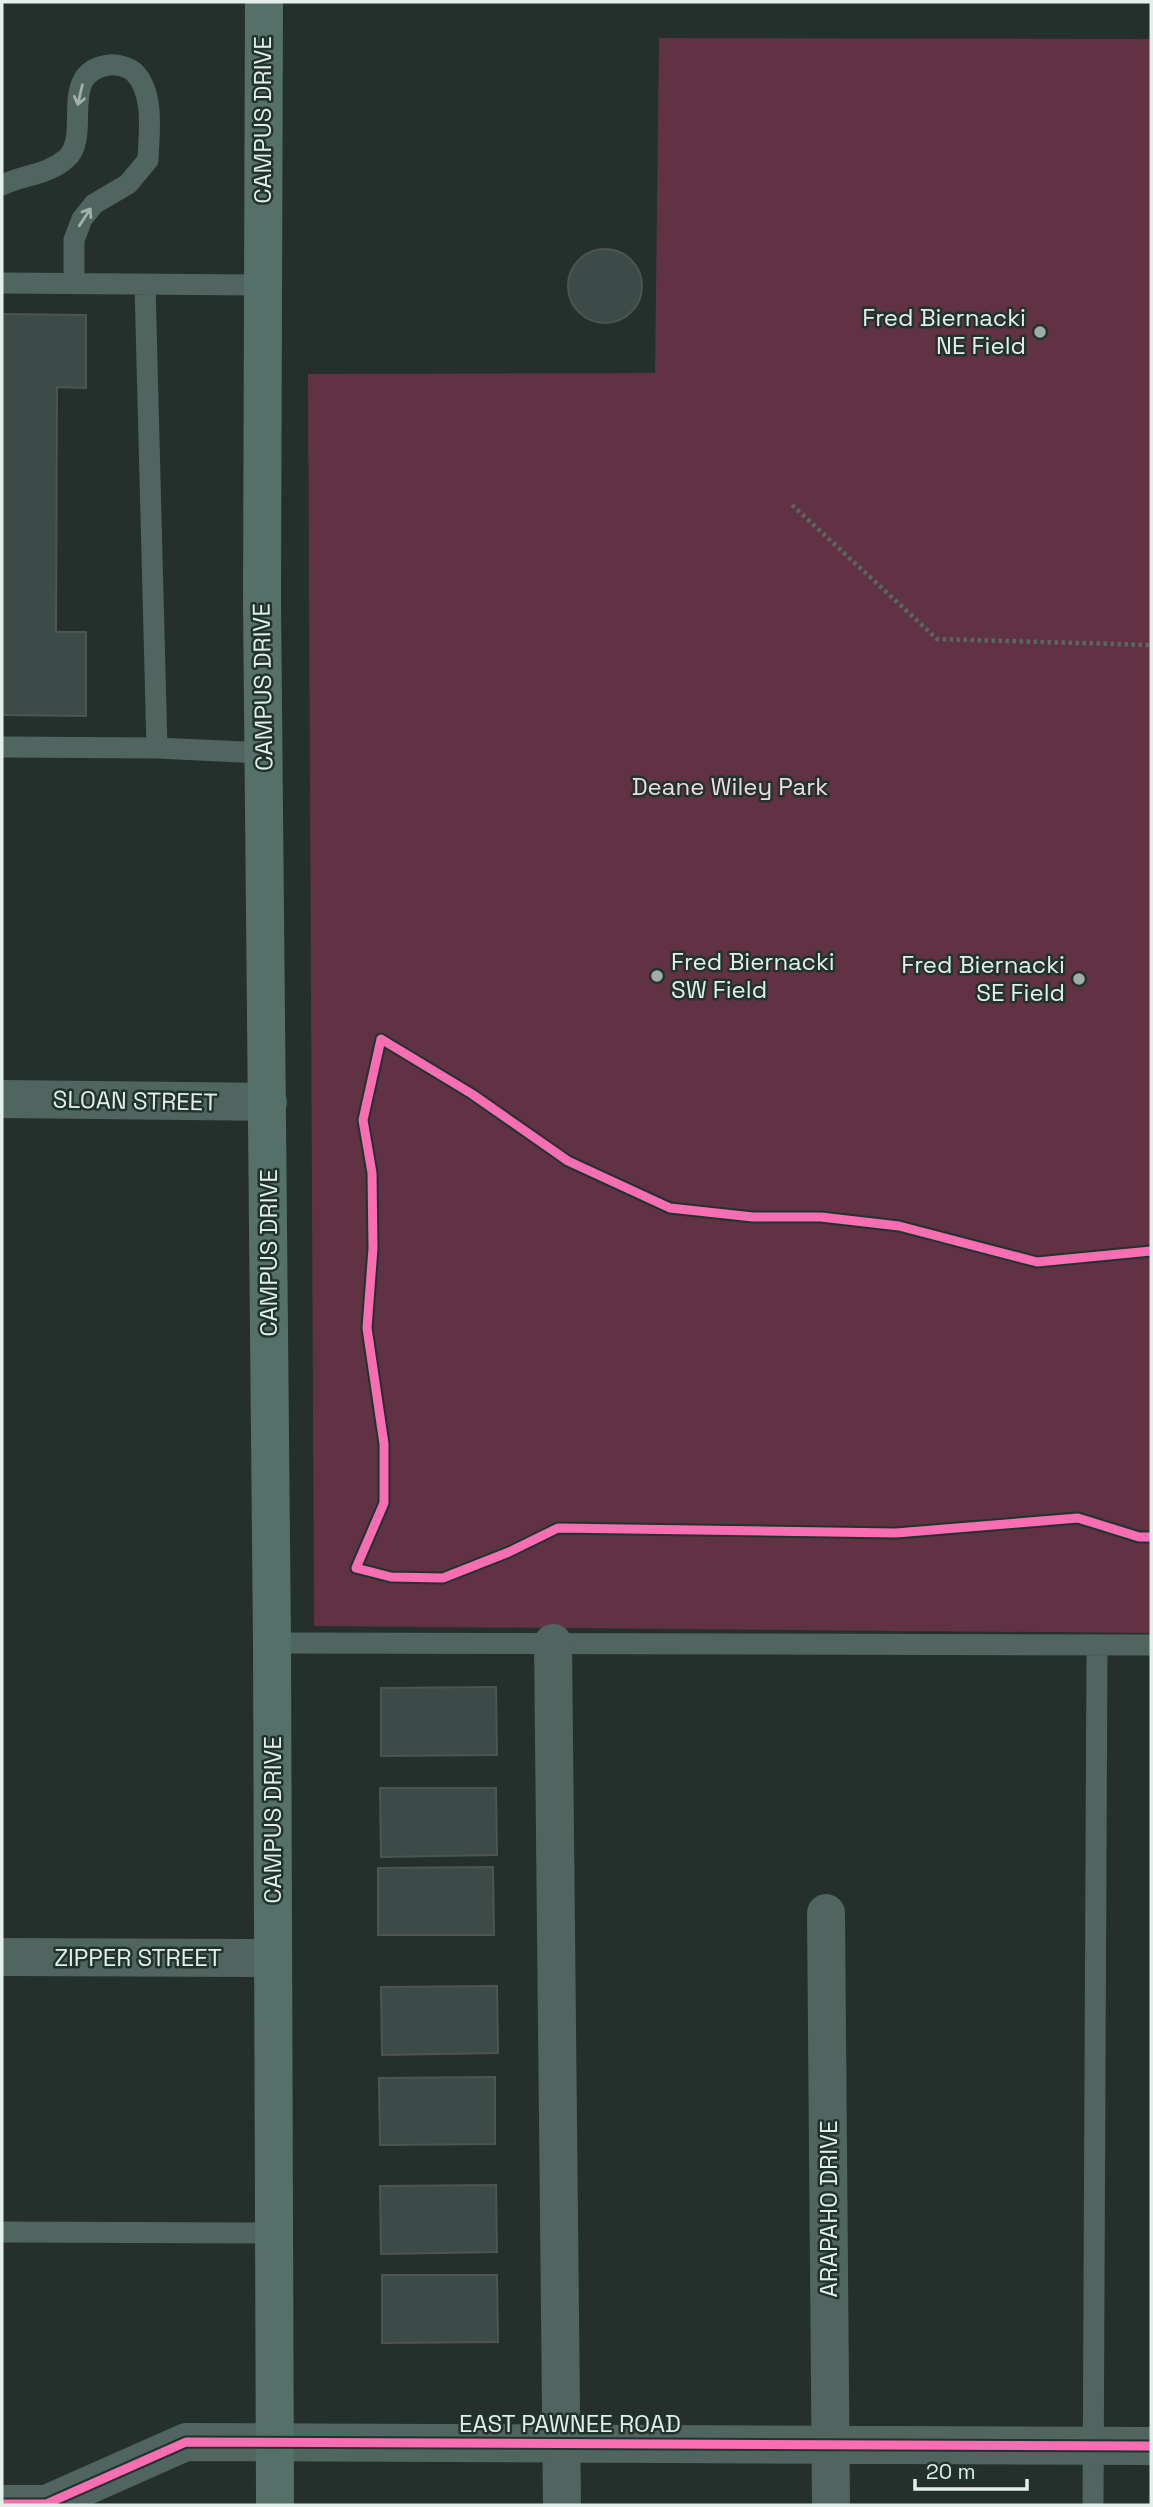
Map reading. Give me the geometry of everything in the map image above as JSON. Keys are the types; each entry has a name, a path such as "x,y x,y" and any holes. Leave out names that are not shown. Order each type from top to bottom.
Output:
{"main road":[{"name":"CAMPUS DRIVE","path":"264,2 264,753 274,1958 275,2505"}],"street":[{"name":"SLOAN STREET","path":"2,1099 268,1102"},
{"path":"553,1643 562,2505"},
{"name":"ARAPAHO DRIVE","path":"826,1913 831,2505"},
{"name":"ZIPPER STREET","path":"2,1957 274,1958"},
{"name":"EAST PAWNEE ROAD","path":"2,2504 46,2504 186,2442 1151,2446"}],"lane":[{"path":"2,186 41,174 68,158 75,140 78,94 86,76 98,68 112,65 131,69 142,80 148,100 148,160 128,184 94,204 82,219 74,240 74,283"},
{"path":"2,283 263,285"},
{"path":"145,285 157,748"},
{"path":"2,747 157,748 264,753"},
{"path":"272,1643 1151,1645"},
{"path":"1093,2505 1097,1645"},
{"path":"2,2232 274,2233"}],"path":[{"path":"792,505 937,639 1151,645"}],"green space":[{"name":"Deane Wiley Park","path":"659,38 1151,39 1151,1633 314,1626 308,374 655,373"}],"building":[{"path":"605,249 619,252 631,260 639,272 642,286 639,300 631,312 619,320 605,323 591,320 579,312 571,300 568,286 571,272 579,260 591,252"},
{"path":"2,314 86,315 86,388 57,387 56,632 86,632 86,716 2,715"},
{"path":"496,1687 497,1755 381,1756 381,1688"},
{"path":"380,1788 496,1788 497,1855 381,1857"},
{"path":"493,1867 494,1935 378,1935 378,1868"},
{"path":"497,1986 498,2053 382,2055 381,1987"},
{"path":"495,2077 495,2144 380,2145 379,2078"},
{"path":"496,2185 497,2252 381,2254 380,2186"},
{"path":"382,2275 497,2275 498,2342 382,2343"}],"cycle path":[{"path":"1151,1251 1037,1262 899,1226 821,1217 753,1217 670,1208 568,1161 472,1094 381,1039 363,1120 372,1173 373,1248 367,1328 384,1444 384,1503 356,1568 391,1577 443,1578 509,1552 558,1528 896,1533 1078,1518 1139,1537 1151,1537"},
{"path":"2,2504 46,2504 186,2442 1151,2446"}],"place":[{"name":"Fred Biernacki NE Field","path":"1040,332"},
{"name":"Fred Biernacki SW Field","path":"657,976"},
{"name":"Fred Biernacki SE Field","path":"1079,979"}]}
